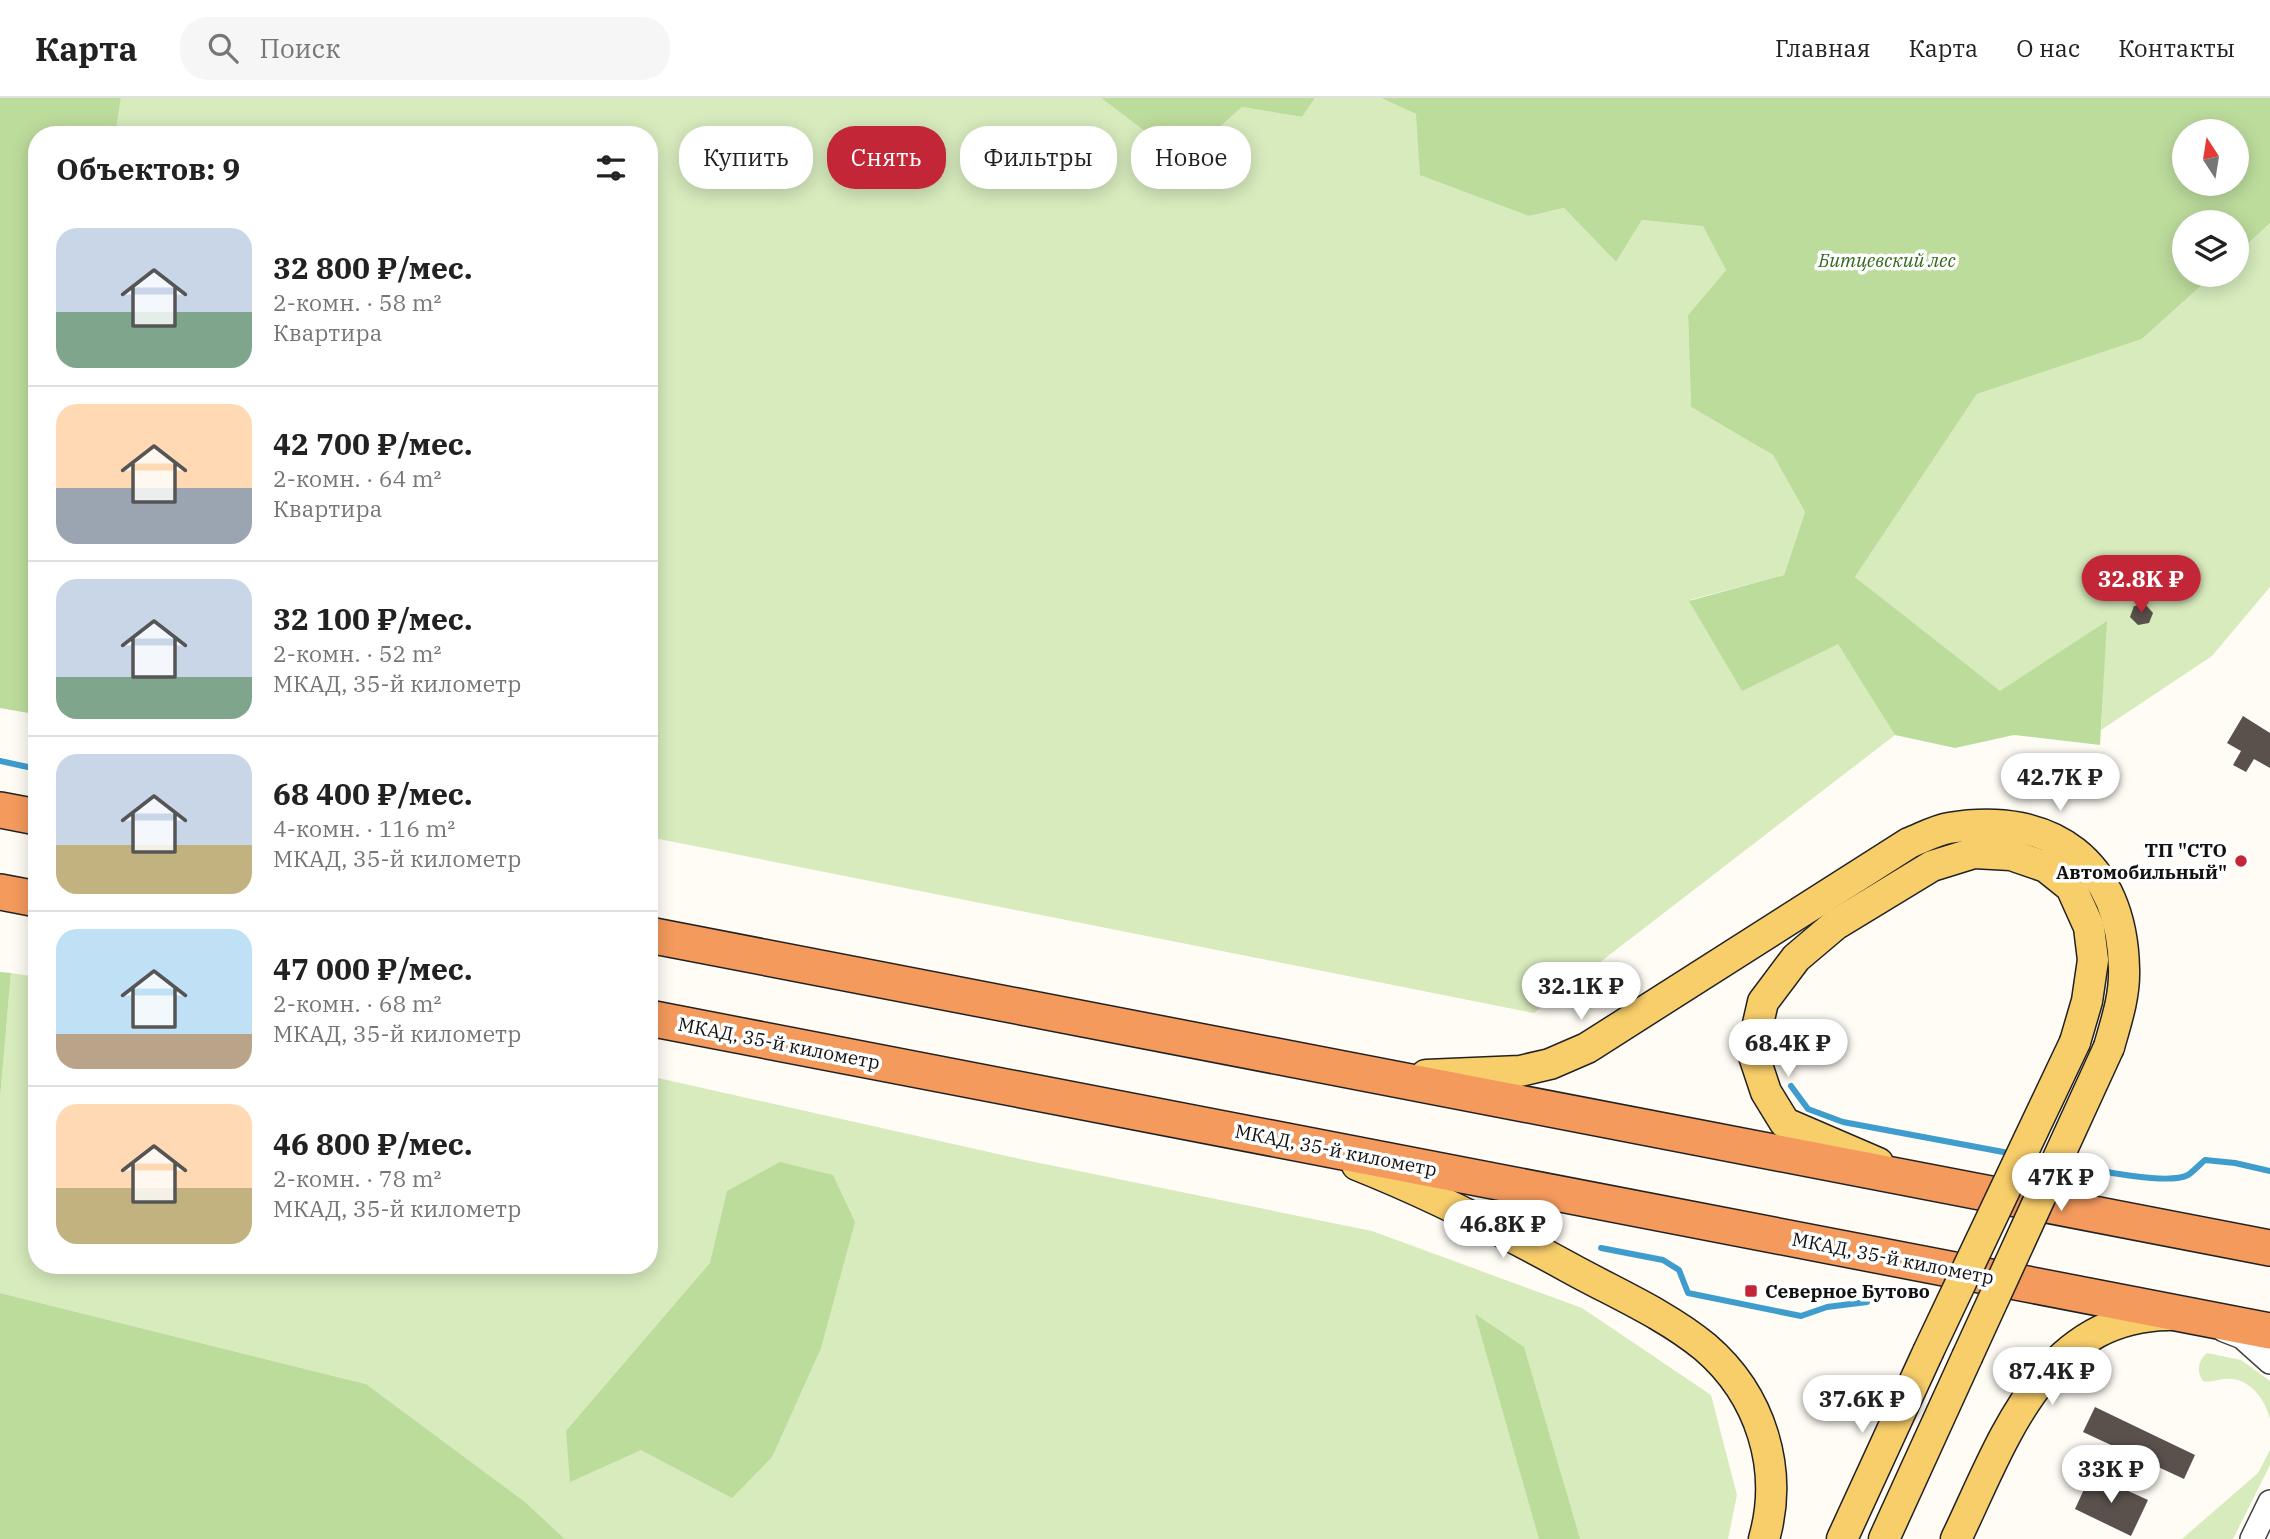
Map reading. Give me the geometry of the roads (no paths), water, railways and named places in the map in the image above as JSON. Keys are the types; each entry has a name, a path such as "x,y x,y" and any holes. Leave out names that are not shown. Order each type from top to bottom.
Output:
{"highway":[{"path":"0,810 28,815"},
{"path":"0,892 28,898"},
{"path":"658,937 2270,1248"},
{"name":"МКАД, 35-й километр","path":"658,1020 2270,1331"}],"main road":[{"path":"1320,1064 1423,1075 1489,1074 1550,1064 1587,1048 1909,843 1947,828 1989,825 2034,830 2065,843 2093,868 2109,895 2119,928 2124,969 2121,1000 2109,1047 1884,1539"},
{"path":"1842,1539 2075,1042 2087,1001 2091,974 2089,927 2071,887 2046,867 2011,855 1974,853 1932,866 1835,925 1796,958 1763,1002 1752,1050 1766,1092 1785,1123 1917,1180"},
{"path":"1263,1136 1354,1164 1420,1190 1493,1226 1652,1313 1706,1348 1744,1394 1762,1429 1770,1456 1773,1485 1770,1518 1764,1539"},
{"path":"1956,1539 2024,1403 2043,1375 2068,1350 2105,1329 2145,1316 2189,1315"}],"street":[{"path":"2189,1315 2242,1337 2270,1362"},
{"path":"2252,1539 2270,1502"}],"waterway":[{"path":"0,761 28,767"},
{"path":"1791,1086 1808,1109 1843,1122 2014,1154"},
{"path":"2066,1164 2128,1176 2164,1179 2188,1175 2205,1160 2270,1171"},
{"path":"1601,1248 1663,1260 1679,1270 1688,1293 1801,1316 1827,1307 1867,1302"}],"place":[{"name":"ТП \"СТО Автомобильный\"","path":"2241,861"},
{"name":"Северное Бутово","path":"1751,1291"}],"park label":[{"name":"Битцевский лес","path":"1887,260"}]}
